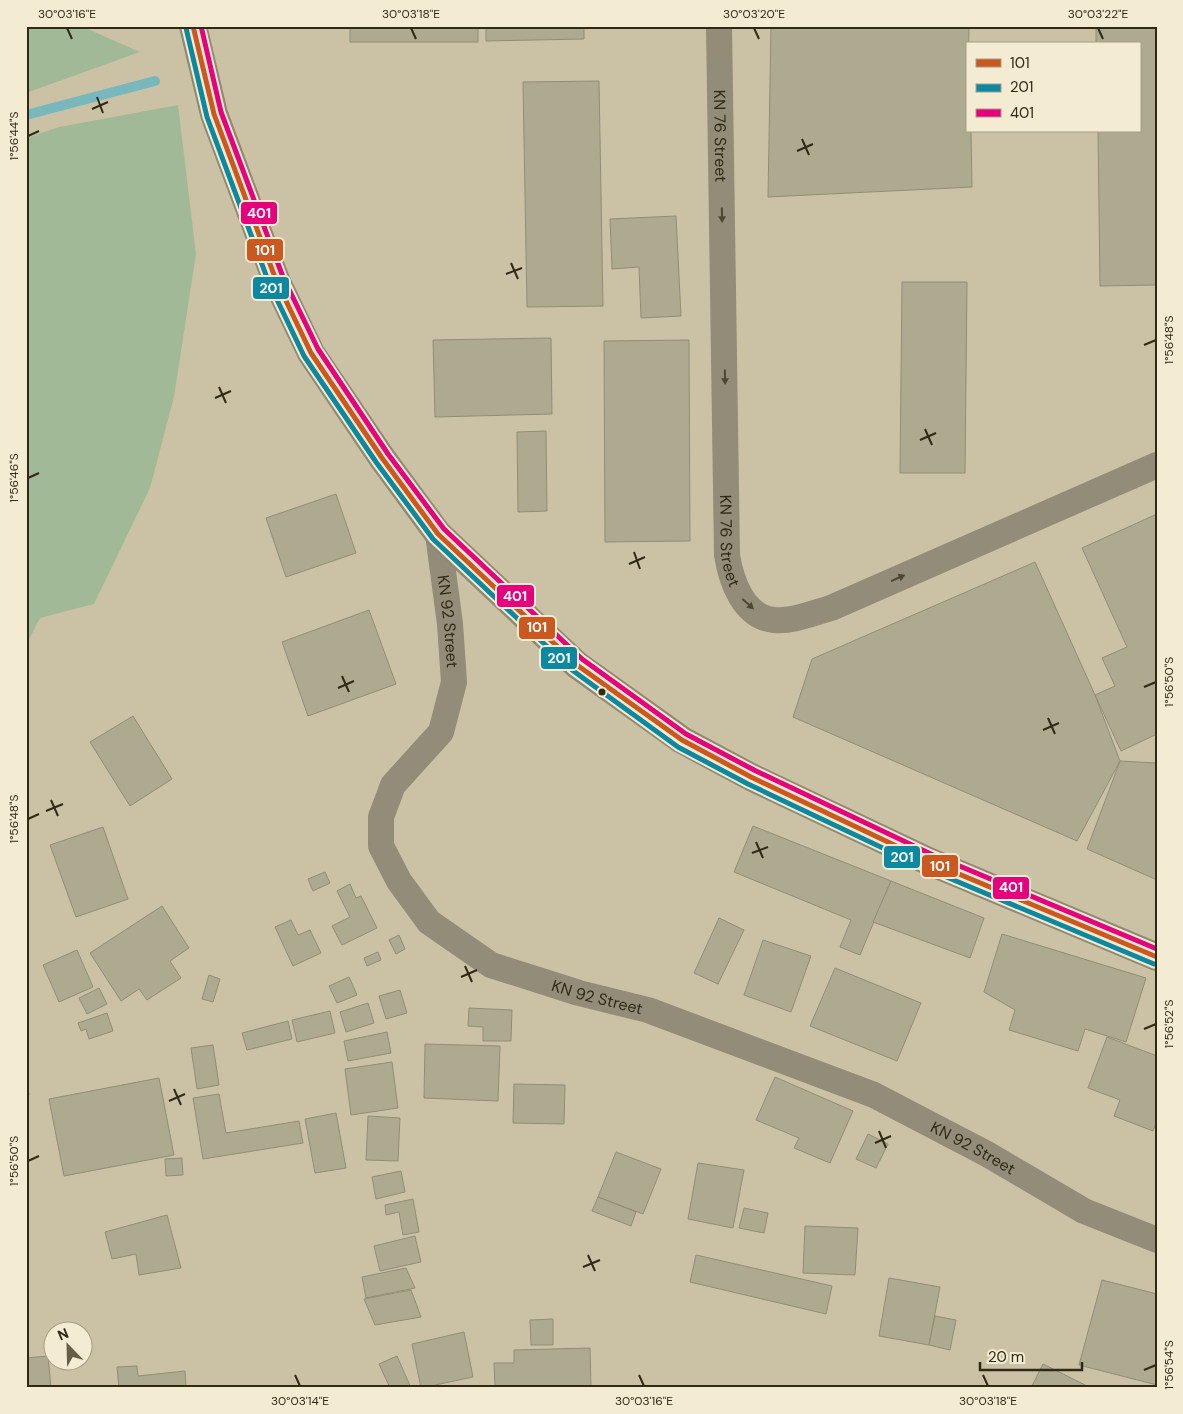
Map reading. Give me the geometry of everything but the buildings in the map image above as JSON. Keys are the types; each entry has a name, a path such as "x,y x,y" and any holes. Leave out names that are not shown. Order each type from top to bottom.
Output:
{"main road":[{"path":"193,26 214,114 227,151 276,280 311,353 382,458 438,534 577,665 682,740 751,777 928,862 1157,958"}],"street":[{"name":"KN 76 Street","path":"719,26 727,555 731,576 741,598 757,612 773,620 796,618 831,608 1157,464"},
{"name":"KN 92 Street","path":"438,534 450,624 454,682 441,732 393,785 381,816 382,846 399,881 429,922 491,965 579,993 648,1010 874,1095 987,1154 1084,1211 1157,1240"}],"green space":[{"path":"26,26 81,26 140,52 26,93"},
{"path":"178,105 196,254 174,397 150,488 94,604 40,618 26,645 26,138 59,127"}],"waterway":[{"path":"26,115 155,81"}],"transit line":[{"name":"101","path":"193,26 214,114 276,280 311,353 382,458 438,534 577,665 682,740 751,777 928,861 1157,957"},
{"name":"401","path":"201,26 221,112 283,277 318,349 388,454 444,529 582,659 686,734 754,770 931,854 1157,949"},
{"name":"201","path":"186,28 207,117 269,283 304,356 376,462 433,539 572,670 678,747 748,784 925,868 1154,964"}]}
